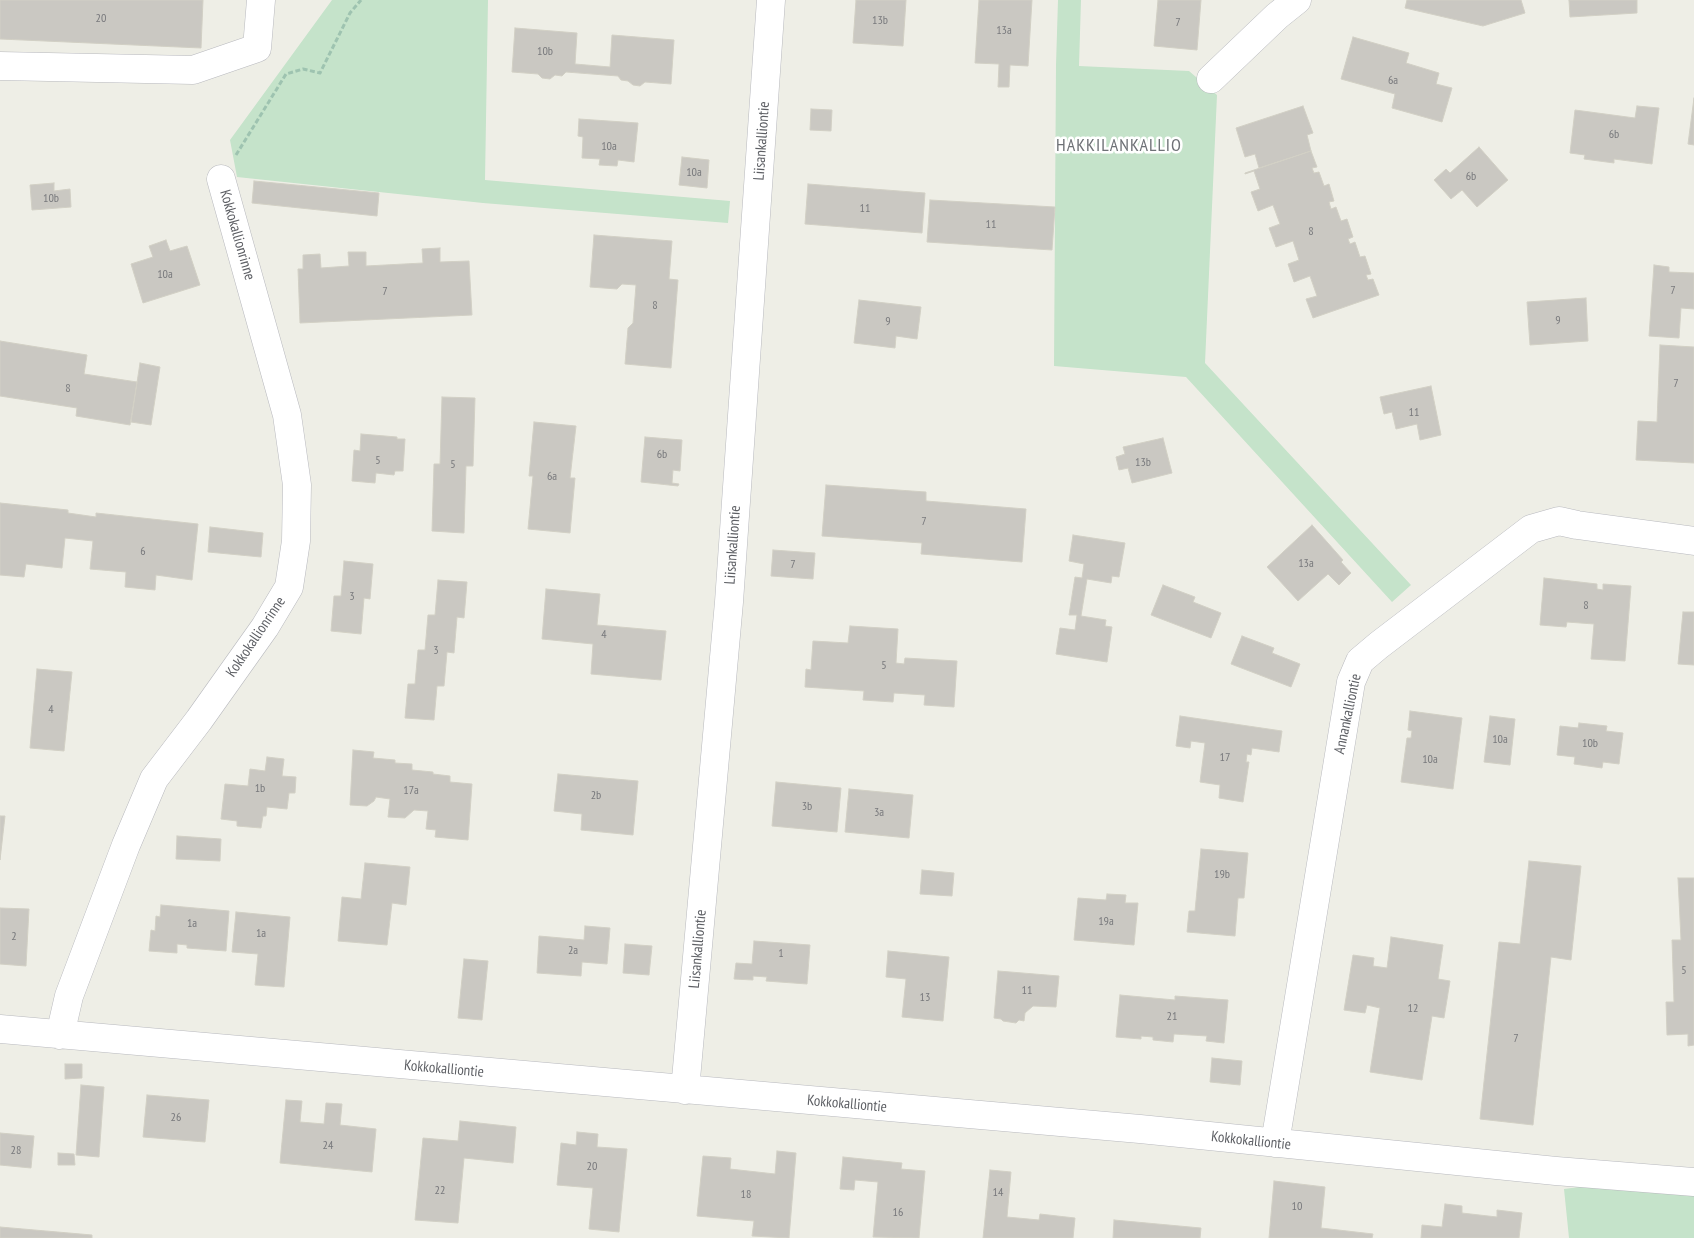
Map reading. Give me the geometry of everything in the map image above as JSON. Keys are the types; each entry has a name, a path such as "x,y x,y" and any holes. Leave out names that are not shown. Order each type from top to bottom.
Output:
{"street":[{"path":"0,66 193,70 258,48 261,0"},
{"name":"Liisankalliontie","path":"685,1090 727,623 771,0"},
{"path":"1211,79 1297,0"},
{"name":"Kokkokallionrinne","path":"60,1035 69,996 126,845 154,779 199,720 265,627 289,586 296,541 297,485 287,415 221,179"},
{"name":"Annankalliontie","path":"1275,1143 1351,682 1360,661 1379,644 1532,529 1559,521 1694,540"},
{"name":"Kokkokalliontie","path":"0,1029 1140,1129 1574,1173 1694,1182"}],"path":[{"path":"221,179 286,74 303,68 320,73 350,13 361,0"}],"green space":[{"path":"332,0 488,0 485,180 730,201 728,223 483,203 237,177 230,140"},
{"path":"1058,0 1081,0 1079,66 1189,71 1217,95 1205,363 1411,585 1392,602 1186,377 1054,366"},
{"path":"1694,1172 1694,1238 1569,1238 1564,1189"}],"building":[{"path":"0,0 203,0 201,48 0,39"},
{"path":"856,0 906,0 903,46 853,43"},
{"path":"979,0 1032,0 1028,66 1010,65 1009,87 998,87 999,64 975,63"},
{"path":"1158,0 1201,0 1197,50 1154,46"},
{"path":"1407,0 1521,0 1525,13 1483,26 1405,8"},
{"path":"1569,0 1637,0 1637,13 1570,17"},
{"path":"515,28 577,33 575,64 610,67 612,35 674,40 671,84 645,82 640,86 621,80 618,76 566,72 562,76 555,75 550,79 542,78 538,74 512,72"},
{"path":"1353,37 1409,53 1406,63 1439,73 1436,84 1452,88 1442,122 1392,108 1395,94 1341,79"},
{"path":"1694,98 1694,145 1688,144"},
{"path":"1303,106 1313,133 1307,135 1311,151 1259,168 1255,154 1245,157 1236,128"},
{"path":"1637,106 1659,108 1652,164 1614,159 1614,163 1584,159 1585,155 1570,153 1575,110 1635,118"},
{"path":"811,109 832,110 831,131 810,130"},
{"path":"579,119 638,123 634,162 618,160 617,166 599,165 600,159 582,158 583,137 578,136"},
{"path":"1479,147 1508,180 1477,207 1462,190 1451,199 1434,180 1446,169 1450,173"},
{"path":"1311,151 1317,167 1312,168 1314,173 1319,172 1324,186 1329,184 1334,201 1329,202 1331,209 1336,207 1341,221 1347,219 1353,237 1348,239 1350,244 1355,242 1360,257 1365,256 1371,274 1366,275 1368,280 1373,279 1379,295 1313,318 1306,299 1317,296 1310,276 1294,282 1288,264 1299,260 1293,241 1276,247 1269,228 1280,224 1273,205 1258,211 1251,192 1260,189 1254,171 1245,174"},
{"path":"682,157 709,160 707,188 679,185"},
{"path":"254,181 379,193 377,216 252,203"},
{"path":"54,183 54,191 70,189 71,207 32,210 30,185"},
{"path":"808,184 925,193 922,233 805,224"},
{"path":"930,200 1055,207 1052,250 927,242"},
{"path":"594,235 672,241 669,279 678,280 671,368 625,364 628,328 633,323 636,285 622,284 617,289 590,287"},
{"path":"166,240 170,251 187,246 200,285 143,303 131,264 153,257 149,246"},
{"path":"440,248 440,262 469,261 472,315 300,323 298,269 303,269 303,255 320,254 321,268 349,266 348,252 366,252 366,266 423,263 422,249"},
{"path":"1654,265 1669,267 1669,272 1694,273 1694,309 1681,308 1679,338 1649,336"},
{"path":"1586,298 1588,341 1530,345 1527,302"},
{"path":"859,300 921,307 917,339 896,336 895,348 854,343"},
{"path":"0,341 87,355 84,374 137,382 130,425 76,416 77,408 0,396"},
{"path":"1660,345 1694,347 1694,463 1636,460 1638,421 1657,422"},
{"path":"140,363 160,367 151,425 131,422"},
{"path":"1431,386 1441,435 1420,440 1417,424 1396,429 1392,412 1384,414 1380,397"},
{"path":"442,397 475,398 473,466 466,466 464,533 432,531 434,464 440,464"},
{"path":"534,422 576,426 570,478 575,478 570,533 528,529 533,476 529,476"},
{"path":"361,434 405,439 403,471 395,471 394,475 376,473 375,483 352,481 354,450 360,451"},
{"path":"645,437 682,440 680,471 673,470 672,483 679,484 678,486 641,482"},
{"path":"1163,438 1172,473 1132,483 1128,468 1119,470 1116,457 1125,454 1123,447"},
{"path":"826,485 926,492 926,501 1026,509 1022,562 921,554 922,543 822,536"},
{"path":"0,503 68,510 68,513 96,517 96,513 198,524 192,580 156,575 155,590 125,587 126,572 90,569 93,541 65,538 62,568 26,564 24,577 0,575"},
{"path":"1312,525 1343,560 1341,562 1351,573 1339,585 1328,574 1298,601 1267,567"},
{"path":"210,527 263,533 261,557 208,552"},
{"path":"1073,535 1125,543 1119,577 1112,576 1111,583 1087,579 1081,616 1106,620 1105,626 1112,627 1107,662 1056,654 1060,628 1075,630 1077,615 1069,615 1075,577 1082,578 1084,564 1069,561"},
{"path":"773,550 815,553 813,579 771,576"},
{"path":"344,561 373,564 370,599 364,598 361,634 331,631 334,596 341,596"},
{"path":"1544,578 1597,584 1597,589 1603,590 1603,584 1631,586 1625,661 1591,659 1594,624 1567,622 1566,627 1540,625"},
{"path":"438,580 467,582 464,618 457,617 454,653 447,652 444,686 437,686 434,720 405,718 408,684 415,684 418,650 425,650 428,615 435,615"},
{"path":"1163,585 1195,597 1193,602 1221,613 1211,638 1151,615"},
{"path":"546,589 600,594 597,625 666,631 661,680 591,674 593,644 542,639"},
{"path":"1683,612 1694,612 1694,665 1678,664"},
{"path":"850,626 898,629 896,663 904,664 905,658 957,661 954,707 924,705 925,695 894,693 893,702 863,700 864,691 805,687 806,669 811,670 813,641 848,643"},
{"path":"1242,636 1274,648 1272,653 1300,664 1291,687 1231,664"},
{"path":"37,669 72,672 64,751 30,748"},
{"path":"1410,711 1462,718 1453,789 1401,782 1407,738 1411,738 1412,731 1408,730"},
{"path":"1180,716 1282,731 1279,752 1252,748 1251,755 1247,754 1246,762 1249,762 1243,802 1219,798 1220,785 1200,782 1205,743 1191,741 1190,748 1176,746"},
{"path":"1490,716 1515,719 1510,765 1484,762"},
{"path":"1579,723 1607,726 1606,731 1623,733 1619,764 1603,762 1602,768 1574,764 1575,757 1557,755 1560,726 1578,728"},
{"path":"353,750 374,752 373,758 395,760 395,763 412,764 412,770 450,776 450,782 472,784 468,840 435,837 436,830 426,829 428,811 414,810 405,818 388,817 390,799 376,797 367,806 350,805"},
{"path":"267,757 284,759 282,776 296,777 295,793 289,793 287,809 267,807 266,816 263,816 261,828 237,826 237,821 221,819 225,784 248,786 250,769 265,771"},
{"path":"558,774 638,781 633,835 581,830 582,814 554,811"},
{"path":"776,782 841,788 837,832 772,826"},
{"path":"849,789 913,795 909,838 845,832"},
{"path":"0,816 5,816 0,860"},
{"path":"177,836 221,839 220,861 176,859"},
{"path":"1201,849 1248,853 1244,898 1238,898 1235,936 1187,932 1189,911 1195,911"},
{"path":"1529,861 1581,866 1571,960 1551,957 1533,1125 1480,1119 1499,942 1520,944"},
{"path":"365,863 410,867 406,905 392,903 387,945 338,941 342,897 361,899"},
{"path":"922,870 954,873 952,896 920,894"},
{"path":"1678,878 1694,878 1694,1045 1688,1046 1688,1034 1667,1035 1666,1002 1674,1002 1672,940 1681,940"},
{"path":"1107,894 1126,895 1125,903 1138,903 1134,945 1074,940 1078,898 1106,900"},
{"path":"161,905 229,911 226,951 187,948 187,945 177,944 177,953 149,951 151,930 155,931 156,916 160,917"},
{"path":"0,908 29,909 26,966 0,964"},
{"path":"236,912 290,917 284,987 255,985 258,954 232,952"},
{"path":"585,926 610,928 607,964 582,962 581,976 537,973 539,936 584,940"},
{"path":"1391,937 1443,945 1438,979 1450,981 1444,1018 1432,1016 1422,1080 1370,1072 1380,1008 1367,1005 1365,1013 1344,1010 1353,955 1374,958 1373,966 1387,968"},
{"path":"754,941 810,945 807,984 766,981 767,977 753,976 753,980 734,979 736,963 752,964"},
{"path":"625,944 652,946 649,975 623,973"},
{"path":"888,951 949,957 943,1021 902,1017 906,979 886,977"},
{"path":"464,959 488,961 482,1020 458,1018"},
{"path":"998,971 1059,976 1056,1007 1033,1006 1025,1013 1024,1021 1019,1020 1016,1023 994,1018"},
{"path":"1120,995 1175,1000 1175,996 1228,1000 1224,1043 1206,1041 1207,1036 1174,1034 1173,1042 1153,1040 1153,1037 1141,1036 1141,1039 1116,1037"},
{"path":"1212,1058 1242,1061 1240,1085 1210,1082"},
{"path":"65,1064 82,1064 82,1078 65,1079"},
{"path":"81,1085 104,1087 99,1157 76,1155"},
{"path":"147,1095 209,1100 205,1142 143,1137"},
{"path":"286,1100 302,1101 300,1122 324,1124 326,1103 342,1104 340,1125 376,1129 372,1172 280,1163"},
{"path":"460,1121 516,1127 513,1163 464,1158 458,1223 415,1220 423,1138 458,1141"},
{"path":"577,1132 598,1134 597,1147 627,1149 619,1232 589,1229 593,1188 557,1185 561,1143 576,1145"},
{"path":"0,1133 34,1136 31,1168 0,1165"},
{"path":"777,1151 796,1153 789,1238 752,1236 754,1221 697,1216 703,1156 731,1158 730,1169 775,1174"},
{"path":"58,1153 74,1154 75,1165 58,1165"},
{"path":"843,1157 902,1163 901,1169 925,1171 919,1238 873,1237 878,1182 855,1180 854,1190 840,1189"},
{"path":"990,1170 1011,1172 1007,1217 1039,1220 1040,1214 1075,1218 1073,1238 983,1238"},
{"path":"1274,1181 1325,1187 1321,1228 1373,1234 1372,1238 1269,1238"},
{"path":"1445,1204 1462,1206 1462,1213 1497,1217 1497,1210 1522,1213 1519,1238 1421,1238 1422,1225 1442,1227"},
{"path":"1114,1220 1201,1228 1200,1238 1113,1238"},
{"path":"0,1227 92,1235 92,1238 0,1238"}],"district":[{"name":"HAKKILANKALLIO","path":"1119,146"}]}
